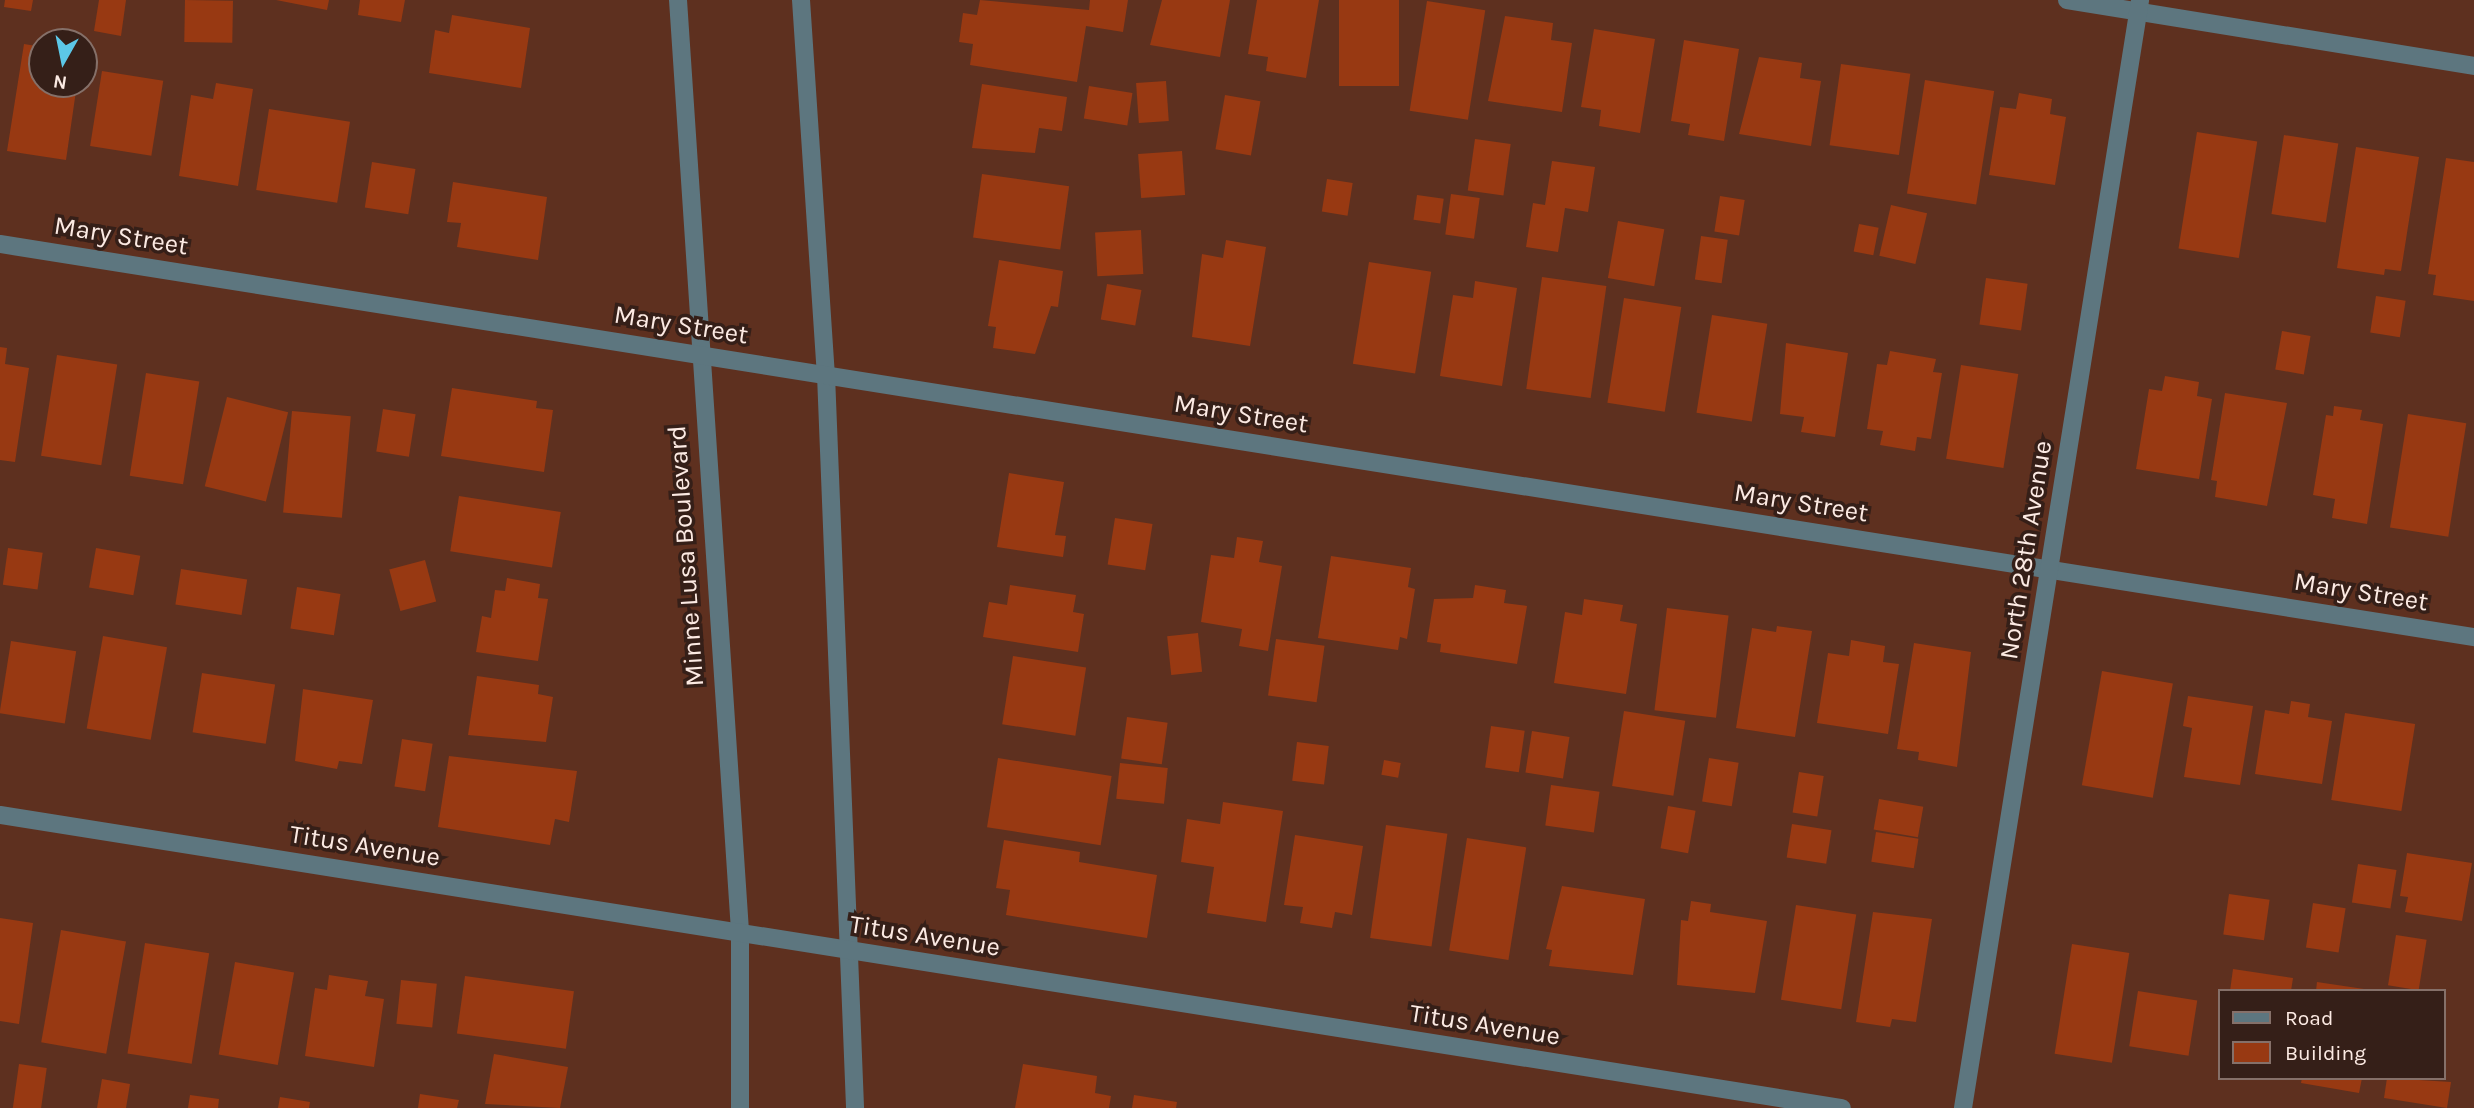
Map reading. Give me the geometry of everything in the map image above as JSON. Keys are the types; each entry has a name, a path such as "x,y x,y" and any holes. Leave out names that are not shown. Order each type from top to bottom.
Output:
{"street":[{"name":"Minne Lusa Boulevard","path":"678,0 697,354 740,932 740,1108"},
{"path":"801,0 826,376 855,1108"},
{"path":"2067,0 2139,6 2474,66"},
{"name":"North 28th Avenue","path":"1963,1108 2139,6"},
{"name":"Mary Street","path":"0,244 2474,636"},
{"name":"Titus Avenue","path":"0,815 1842,1108"}],"building":[{"path":"5,0 33,0 31,11 4,7"},
{"path":"99,0 126,0 121,36 98,32 98,28 94,28"},
{"path":"185,0 233,1 232,43 184,42"},
{"path":"276,0 329,0 327,10"},
{"path":"360,0 405,0 401,22 358,15"},
{"path":"980,0 1089,10 1090,0 1128,0 1123,32 1086,26 1077,82 970,65 973,44 959,42 963,13 977,15"},
{"path":"1162,0 1230,0 1220,57 1150,45"},
{"path":"1257,0 1319,0 1306,78 1266,71 1268,57 1248,54"},
{"path":"1339,0 1399,0 1399,86 1339,86"},
{"path":"1427,1 1485,10 1468,120 1410,111"},
{"path":"452,15 530,28 521,88 429,73 435,30 449,33"},
{"path":"1505,16 1553,23 1551,40 1572,43 1562,112 1488,101"},
{"path":"1594,29 1655,39 1640,133 1599,126 1601,110 1581,107"},
{"path":"1684,40 1739,49 1724,141 1688,135 1690,124 1671,121"},
{"path":"24,44 28,45 28,98 75,98 66,160 7,151"},
{"path":"1759,57 1802,63 1800,78 1821,81 1811,146 1739,134"},
{"path":"1841,64 1910,74 1899,155 1830,145"},
{"path":"102,71 163,81 151,156 90,146"},
{"path":"1925,80 1994,91 1976,205 1907,194"},
{"path":"1166,81 1169,121 1139,123 1136,83"},
{"path":"216,83 253,89 238,186 179,176 191,95 213,99"},
{"path":"982,84 1067,97 1062,131 1039,128 1035,153 972,148"},
{"path":"1089,86 1132,93 1127,125 1084,119"},
{"path":"2019,93 2052,99 2050,114 2066,117 2055,185 1989,175 2000,107 2016,109"},
{"path":"1225,95 1260,101 1251,155 1215,149"},
{"path":"269,109 350,122 337,203 256,190"},
{"path":"2197,132 2257,142 2239,258 2179,249"},
{"path":"2284,135 2338,144 2326,223 2271,214"},
{"path":"1475,139 1511,144 1503,196 1468,190"},
{"path":"2356,147 2419,157 2401,271 2385,269 2384,275 2337,268"},
{"path":"1182,151 1185,195 1141,198 1138,154"},
{"path":"2446,158 2474,162 2474,301 2433,295 2436,275 2428,274"},
{"path":"1552,161 1595,167 1588,212 1565,208 1558,252 1526,247 1533,203 1545,205"},
{"path":"372,162 415,169 408,214 365,207"},
{"path":"982,174 1069,186 1060,250 973,237"},
{"path":"1327,179 1353,183 1348,216 1322,212"},
{"path":"453,182 547,197 538,260 457,247 461,223 447,222"},
{"path":"1451,194 1480,198 1474,239 1445,235"},
{"path":"1417,195 1444,199 1440,224 1414,220"},
{"path":"1720,196 1745,200 1739,235 1714,232"},
{"path":"1891,205 1927,213 1915,264 1879,256"},
{"path":"1618,221 1664,229 1654,286 1608,278"},
{"path":"1859,224 1879,228 1873,255 1854,251"},
{"path":"1141,230 1143,274 1097,276 1095,232"},
{"path":"1701,236 1728,240 1722,283 1695,280"},
{"path":"1226,240 1266,247 1250,346 1192,337 1202,254 1223,258"},
{"path":"999,260 1063,271 1058,307 1051,306 1035,354 993,348 996,327 988,326"},
{"path":"1369,262 1431,272 1415,374 1353,364"},
{"path":"1542,277 1606,286 1591,398 1526,389"},
{"path":"1986,278 2028,284 2021,330 1979,325"},
{"path":"1475,281 1517,288 1502,386 1440,376 1453,295 1473,298"},
{"path":"1107,284 1141,290 1135,326 1101,319"},
{"path":"2376,296 2406,301 2400,337 2370,333"},
{"path":"1624,298 1681,307 1665,412 1607,403"},
{"path":"1712,315 1767,324 1752,422 1697,413"},
{"path":"2282,331 2311,336 2304,374 2275,369"},
{"path":"1786,343 1848,353 1835,437 1801,432 1804,417 1780,414"},
{"path":"0,347 7,348 5,364 29,368 15,462 0,460"},
{"path":"1890,351 1936,359 1933,372 1942,373 1931,439 1917,437 1915,451 1880,445 1883,431 1867,429 1877,364 1887,365"},
{"path":"57,355 117,365 101,465 41,456"},
{"path":"1961,365 2018,374 2003,468 1946,459"},
{"path":"146,373 199,381 183,484 130,476"},
{"path":"2165,376 2199,382 2197,396 2212,399 2199,479 2136,469 2149,389 2162,391"},
{"path":"452,388 537,401 536,408 553,410 544,472 441,456"},
{"path":"2225,393 2287,403 2267,506 2215,497 2217,481 2211,480"},
{"path":"227,397 288,412 266,502 205,486"},
{"path":"2334,406 2362,410 2360,420 2383,424 2367,524 2332,518 2335,499 2313,495 2326,415 2333,416"},
{"path":"383,409 416,414 409,457 376,451"},
{"path":"292,411 351,416 342,518 283,513"},
{"path":"2408,414 2466,423 2448,537 2390,528"},
{"path":"1009,473 1064,482 1055,535 1066,536 1063,557 997,547"},
{"path":"459,496 561,512 552,567 450,551"},
{"path":"1115,518 1153,524 1145,570 1108,564"},
{"path":"1237,537 1263,541 1259,562 1282,566 1268,651 1239,646 1242,629 1201,622 1211,555 1234,558"},
{"path":"8,548 43,553 38,590 3,585"},
{"path":"96,548 140,556 133,595 89,587"},
{"path":"1331,556 1411,568 1408,587 1415,589 1407,639 1400,637 1398,650 1318,638"},
{"path":"425,560 436,602 400,611 389,570"},
{"path":"181,569 247,579 242,615 175,605"},
{"path":"507,578 540,584 538,598 548,599 538,661 476,652 482,616 491,618 495,590 505,591"},
{"path":"1010,585 1076,595 1073,612 1084,614 1078,652 983,637 989,602 1007,605"},
{"path":"1475,585 1506,590 1504,603 1527,606 1517,664 1440,652 1441,644 1427,642 1434,599 1473,598"},
{"path":"297,587 340,594 334,635 290,628"},
{"path":"1584,599 1623,605 1620,621 1637,624 1626,694 1554,683 1565,612 1582,615"},
{"path":"1667,608 1729,616 1716,718 1654,710"},
{"path":"1777,626 1812,631 1795,737 1736,728 1752,628 1776,632"},
{"path":"1198,633 1202,672 1171,675 1167,636"},
{"path":"103,636 167,647 151,740 87,729"},
{"path":"1276,639 1325,646 1317,702 1268,695"},
{"path":"1851,640 1885,646 1883,662 1899,664 1888,734 1817,723 1828,653 1849,656"},
{"path":"11,641 76,651 65,723 0,713"},
{"path":"1914,643 1971,652 1957,767 1918,760 1919,752 1897,749"},
{"path":"1013,656 1086,668 1075,736 1002,724"},
{"path":"2102,671 2173,684 2153,798 2082,785"},
{"path":"202,673 275,685 266,744 193,732"},
{"path":"477,676 539,685 538,694 553,697 546,742 468,735"},
{"path":"303,689 373,700 362,764 339,761 337,769 295,761"},
{"path":"2188,696 2253,706 2240,785 2184,777 2192,728 2183,726"},
{"path":"2291,701 2310,704 2308,717 2332,721 2322,784 2255,774 2265,710 2289,714"},
{"path":"1624,711 1685,721 1673,796 1612,786"},
{"path":"2345,713 2415,724 2401,811 2331,800"},
{"path":"1127,717 1168,723 1162,764 1121,759"},
{"path":"1491,726 1525,731 1519,772 1485,768"},
{"path":"1532,731 1570,737 1563,778 1525,772"},
{"path":"402,739 433,744 425,791 394,786"},
{"path":"1297,742 1329,746 1324,785 1292,781"},
{"path":"449,756 577,771 569,822 555,819 550,845 438,827"},
{"path":"998,758 1112,776 1101,845 987,827"},
{"path":"1709,758 1739,763 1732,806 1702,801"},
{"path":"1384,760 1401,763 1398,778 1381,775"},
{"path":"1120,763 1168,768 1164,804 1116,799"},
{"path":"1799,772 1824,776 1817,816 1793,812"},
{"path":"1551,785 1600,792 1594,832 1545,826"},
{"path":"1879,799 1923,807 1918,837 1874,830"},
{"path":"1223,802 1283,811 1266,922 1207,913 1214,867 1181,862 1187,819 1220,824"},
{"path":"1668,806 1696,811 1688,853 1661,848"},
{"path":"1792,824 1832,830 1826,864 1787,858"},
{"path":"1386,825 1447,834 1432,947 1370,938"},
{"path":"1876,832 1918,839 1914,868 1871,862"},
{"path":"1295,835 1363,846 1352,915 1335,912 1332,928 1300,923 1303,907 1284,905"},
{"path":"1467,838 1526,847 1508,960 1449,951"},
{"path":"1004,840 1080,852 1079,862 1157,875 1147,938 1006,915 1010,890 996,888"},
{"path":"2407,853 2472,863 2462,921 2405,912 2408,897 2400,896"},
{"path":"2358,864 2397,870 2390,909 2352,903"},
{"path":"1562,886 1645,899 1633,975 1549,966 1552,950 1546,949"},
{"path":"2229,894 2270,900 2264,940 2223,935"},
{"path":"1691,901 1711,904 1710,912 1767,921 1755,993 1677,985 1681,920 1688,921"},
{"path":"2313,903 2346,908 2339,953 2306,947"},
{"path":"1796,905 1856,915 1841,1009 1781,1000"},
{"path":"1873,912 1932,919 1916,1022 1892,1019 1890,1027 1856,1022"},
{"path":"0,918 33,923 19,1024 0,1021"},
{"path":"61,930 126,941 106,1054 41,1042"},
{"path":"2396,935 2427,940 2419,989 2388,985"},
{"path":"145,943 209,953 192,1064 127,1054"},
{"path":"2072,944 2129,953 2112,1063 2055,1054"},
{"path":"235,962 294,972 278,1065 219,1055"},
{"path":"2233,969 2293,978 2291,989 2230,989"},
{"path":"329,975 368,981 365,996 384,999 374,1067 305,1056 315,988 327,990"},
{"path":"465,976 574,991 566,1049 457,1033"},
{"path":"401,980 437,984 432,1028 396,1024"},
{"path":"2317,982 2364,989 2316,989"},
{"path":"2138,991 2197,1000 2189,1056 2129,1046"},
{"path":"494,1054 568,1067 560,1108 485,1104"},
{"path":"19,1064 47,1068 41,1108 13,1108"},
{"path":"1023,1064 1097,1076 1095,1093 1111,1096 1109,1108 1015,1108"},
{"path":"102,1079 130,1084 126,1108 97,1108"},
{"path":"2302,1080 2362,1080 2359,1093 2301,1083"},
{"path":"2387,1080 2451,1082 2447,1108 2384,1098"},
{"path":"420,1094 459,1100 457,1108 418,1108"},
{"path":"190,1095 219,1099 218,1108 188,1108"},
{"path":"1134,1095 1177,1102 1176,1108 1132,1108"},
{"path":"280,1097 310,1102 309,1108 278,1108"}]}
